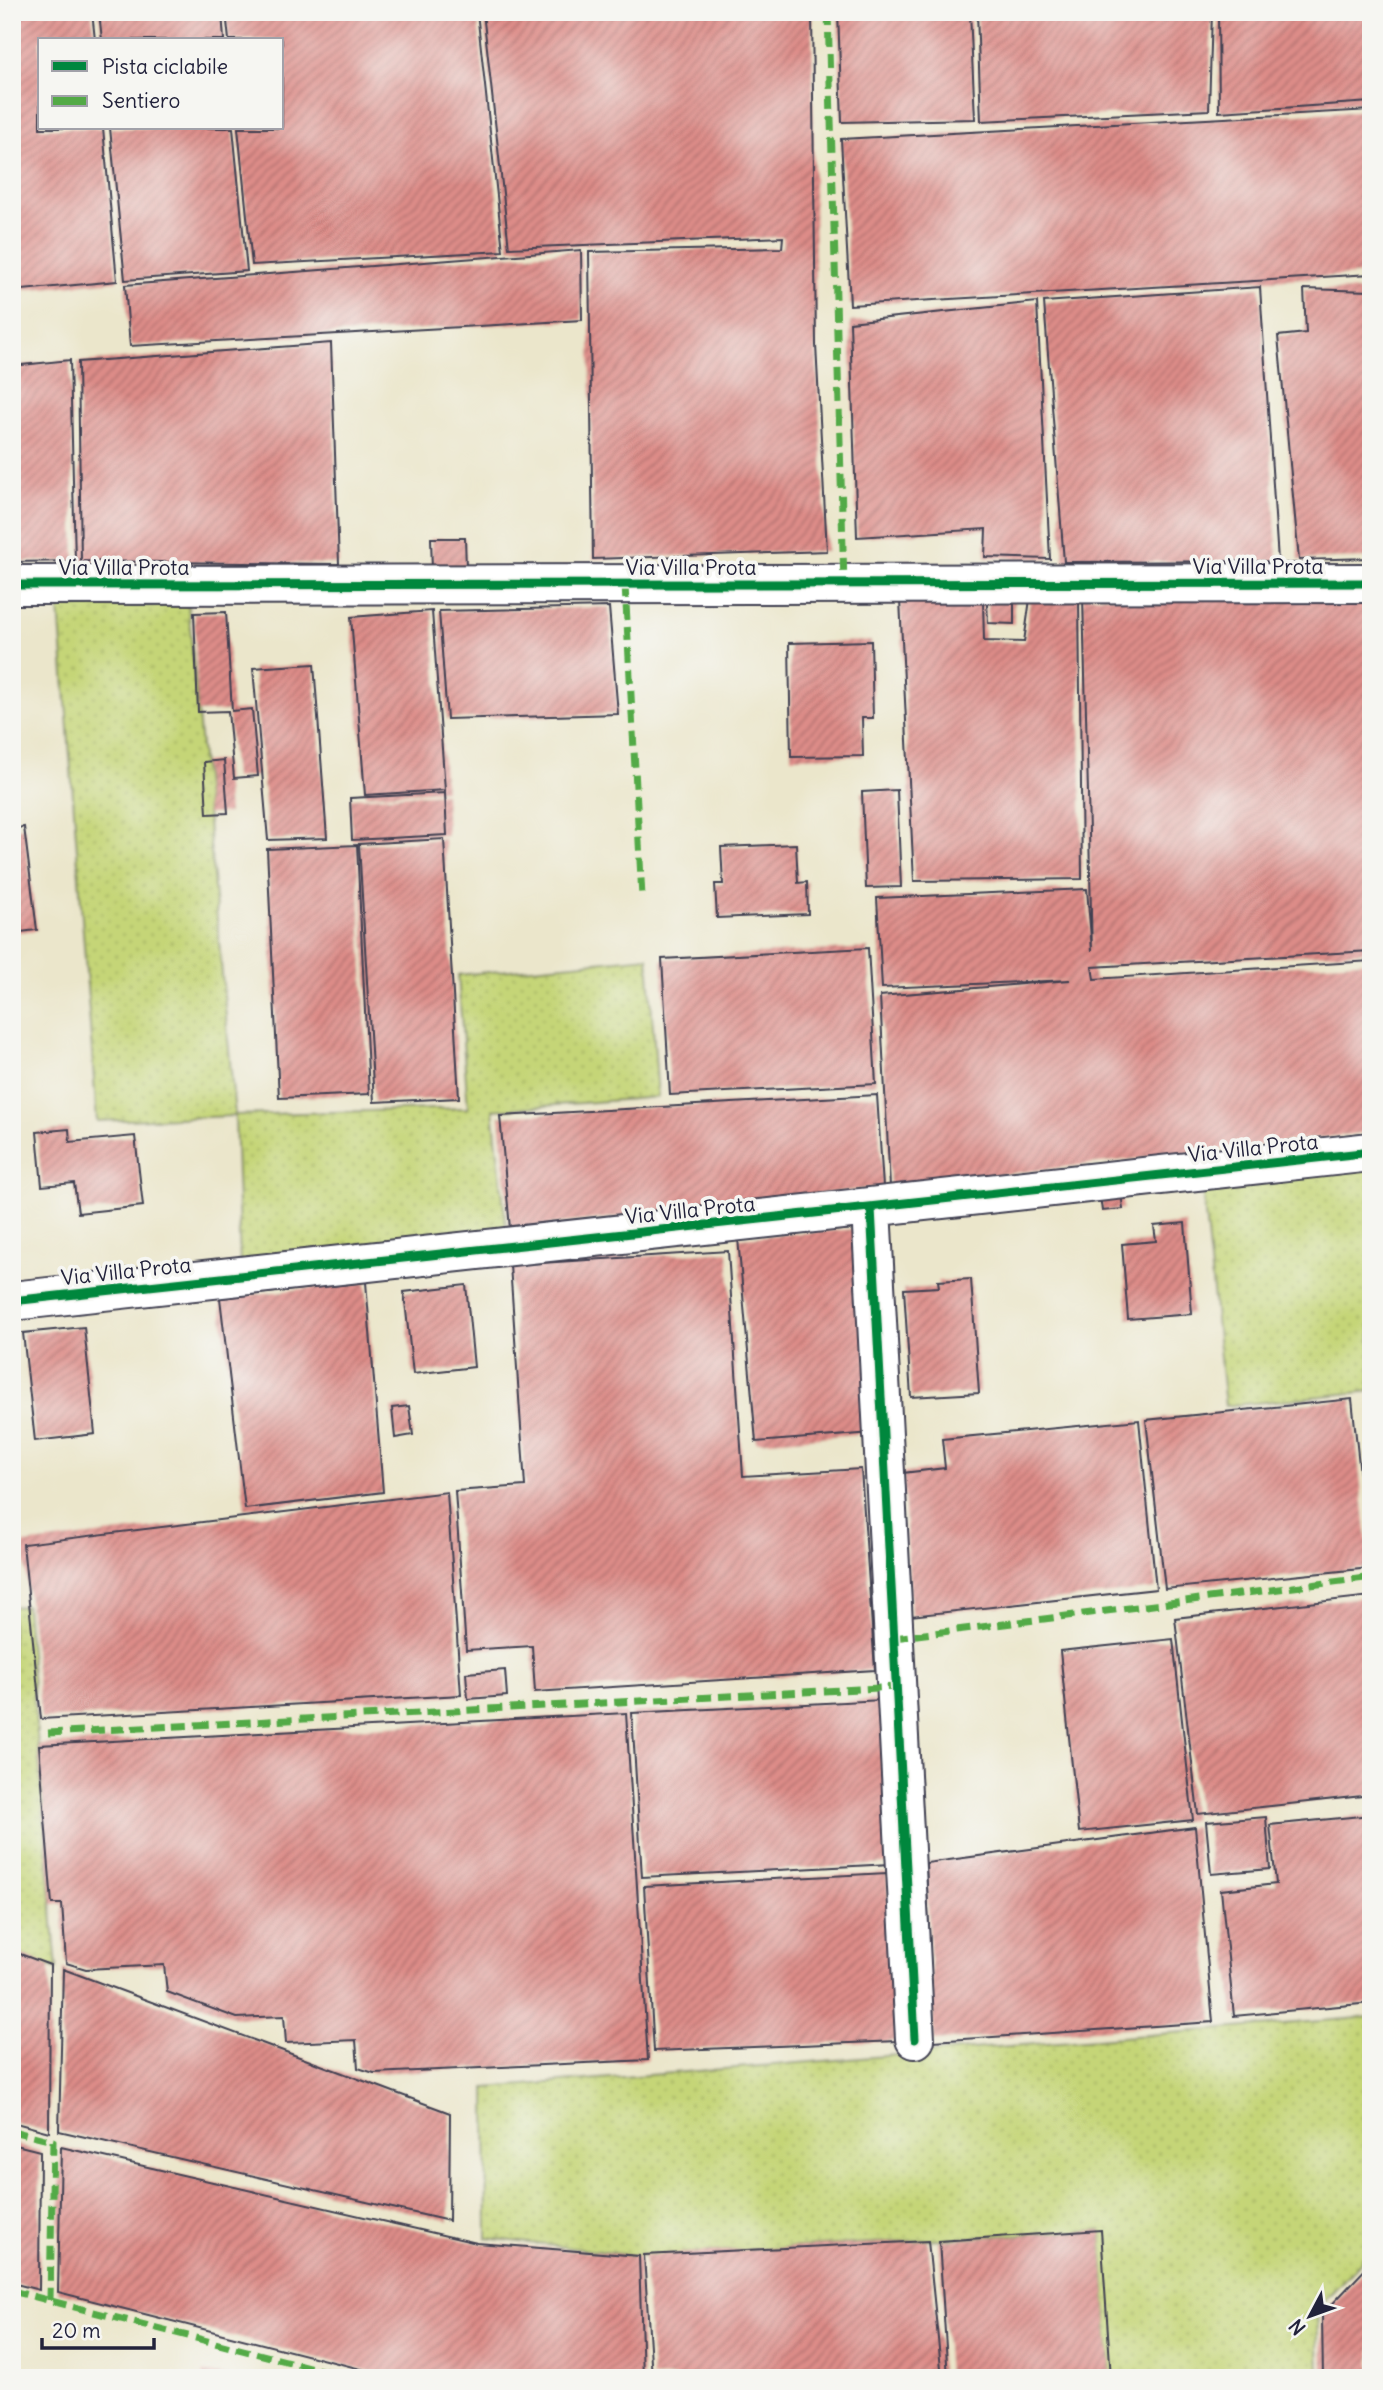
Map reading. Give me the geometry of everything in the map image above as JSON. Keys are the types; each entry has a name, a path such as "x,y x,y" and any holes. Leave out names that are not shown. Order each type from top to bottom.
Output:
{"street":[{"name":"Via Villa Prota","path":"12,585 1371,583"},
{"name":"Via Villa Prota","path":"12,1301 1371,1152"},
{"path":"871,1208 915,2039"}],"green space":[{"path":"188,605 235,1115 468,1108 458,975 648,957 658,1097 493,1110 507,1234 240,1265 235,1116 97,1121 59,607"},
{"path":"1371,1165 1371,1391 1225,1406 1202,1185"},
{"path":"26,1606 57,1969 12,1951 12,1607"},
{"path":"1371,2017 1371,2251 1317,2308 1319,2378 1111,2378 1101,2230 639,2256 487,2238 486,2088"}],"building":[{"path":"12,12 92,12 95,38 38,38 38,130 103,130 117,281 12,291"},
{"path":"99,12 222,12 224,38 102,38"},
{"path":"226,12 477,12 503,251 252,265 238,130 284,130 284,38 229,38"},
{"path":"483,12 812,12 816,345 827,551 593,559 589,252 782,248 783,237 509,248"},
{"path":"838,12 970,12 975,119 842,122"},
{"path":"977,12 1212,12 1209,110 981,121"},
{"path":"1218,12 1371,12 1371,102 1219,112"},
{"path":"1371,110 1371,274 850,305 841,139"},
{"path":"110,130 233,130 247,271 125,280"},
{"path":"581,250 582,320 130,346 125,285"},
{"path":"1260,287 1278,561 1064,562 1044,302"},
{"path":"1304,289 1371,291 1371,558 1299,560 1278,336 1306,333"},
{"path":"1037,302 1050,559 985,557 986,529 857,537 850,322"},
{"path":"331,343 339,564 81,561 78,362"},
{"path":"70,360 75,561 12,562 12,366"},
{"path":"431,538 465,538 466,568 432,569"},
{"path":"1083,596 1371,598 1371,951 1092,967 1094,979 1371,961 1371,1132 890,1187 880,996 1070,980 882,988 877,898 1087,889 1092,951"},
{"path":"1079,598 1082,879 914,881 900,600 983,600 984,641 1024,642 1030,599"},
{"path":"987,601 1014,601 1014,624 988,623"},
{"path":"609,607 618,714 447,719 439,611"},
{"path":"432,611 445,790 365,795 351,617"},
{"path":"226,612 232,711 252,709 258,776 234,778 228,711 198,712 194,613"},
{"path":"871,641 873,718 862,718 863,756 791,757 789,643"},
{"path":"314,664 327,838 268,840 253,668"},
{"path":"224,760 228,813 207,814 204,762"},
{"path":"897,790 901,887 866,888 862,792"},
{"path":"445,793 447,835 352,840 350,798"},
{"path":"24,827 37,930 12,933 12,829"},
{"path":"444,839 459,1098 374,1102 359,844"},
{"path":"796,844 798,883 807,882 808,914 717,918 715,884 723,884 721,847"},
{"path":"357,845 369,1094 279,1098 267,849"},
{"path":"868,948 876,1084 670,1095 662,959"},
{"path":"877,1095 883,1187 510,1229 500,1116"},
{"path":"69,1129 70,1142 135,1136 143,1206 78,1213 74,1183 42,1186 37,1132"},
{"path":"1121,1192 1123,1209 1102,1211 1100,1195"},
{"path":"1185,1223 1192,1314 1128,1319 1122,1244 1156,1241 1154,1226"},
{"path":"855,1229 873,1433 756,1442 738,1238"},
{"path":"728,1251 743,1476 861,1469 875,1670 535,1692 532,1646 466,1650 455,1491 525,1486 510,1265"},
{"path":"971,1279 979,1393 911,1397 904,1289 939,1287 938,1281"},
{"path":"366,1282 383,1492 245,1509 220,1298"},
{"path":"466,1285 474,1367 413,1374 404,1292"},
{"path":"84,1327 95,1434 35,1441 23,1333"},
{"path":"1352,1399 1370,1568 1165,1589 1146,1420"},
{"path":"409,1406 413,1435 395,1438 392,1408"},
{"path":"1139,1420 1156,1589 911,1616 903,1473 945,1468 942,1439"},
{"path":"447,1492 461,1695 41,1719 23,1544"},
{"path":"1371,1596 1371,1795 1198,1814 1175,1618"},
{"path":"1173,1639 1193,1820 1079,1832 1060,1651"},
{"path":"505,1670 507,1696 468,1699 466,1673"},
{"path":"882,1700 891,1864 642,1877 632,1713"},
{"path":"626,1713 648,2060 374,2073 358,2068 356,2040 286,2043 284,2016 237,2018 167,1992 164,1965 86,1969 66,1963 62,1904 52,1904 39,1745"},
{"path":"1371,1815 1371,2003 1234,2016 1221,1890 1276,1884 1270,1825"},
{"path":"1266,1817 1270,1869 1211,1874 1206,1822"},
{"path":"1195,1827 1213,2022 934,2041 926,1863"},
{"path":"887,1873 897,2041 654,2051 644,1886"},
{"path":"12,1951 50,1965 49,2132 12,2122"},
{"path":"63,1969 450,2113 449,2221 59,2131"},
{"path":"12,2144 40,2151 39,2290 12,2283"},
{"path":"61,2147 477,2243 639,2256 643,2378 396,2378 58,2292"},
{"path":"1101,2230 1111,2378 948,2378 939,2241"},
{"path":"928,2241 942,2378 652,2378 644,2255"},
{"path":"1371,2263 1371,2378 1323,2378 1322,2315"},
{"path":"203,2372 229,2376 229,2378 202,2378"}],"marked path":[{"path":"828,12 844,585"},
{"path":"625,585 642,897"},
{"path":"894,1638 1365,1578"},
{"path":"48,1733 896,1687"},
{"path":"12,2131 53,2141 50,2300"},
{"path":"12,2291 352,2378"}],"cycle path":[{"path":"12,585 1371,583"},
{"path":"12,1301 1371,1152"},
{"path":"871,1208 915,2039"}]}
